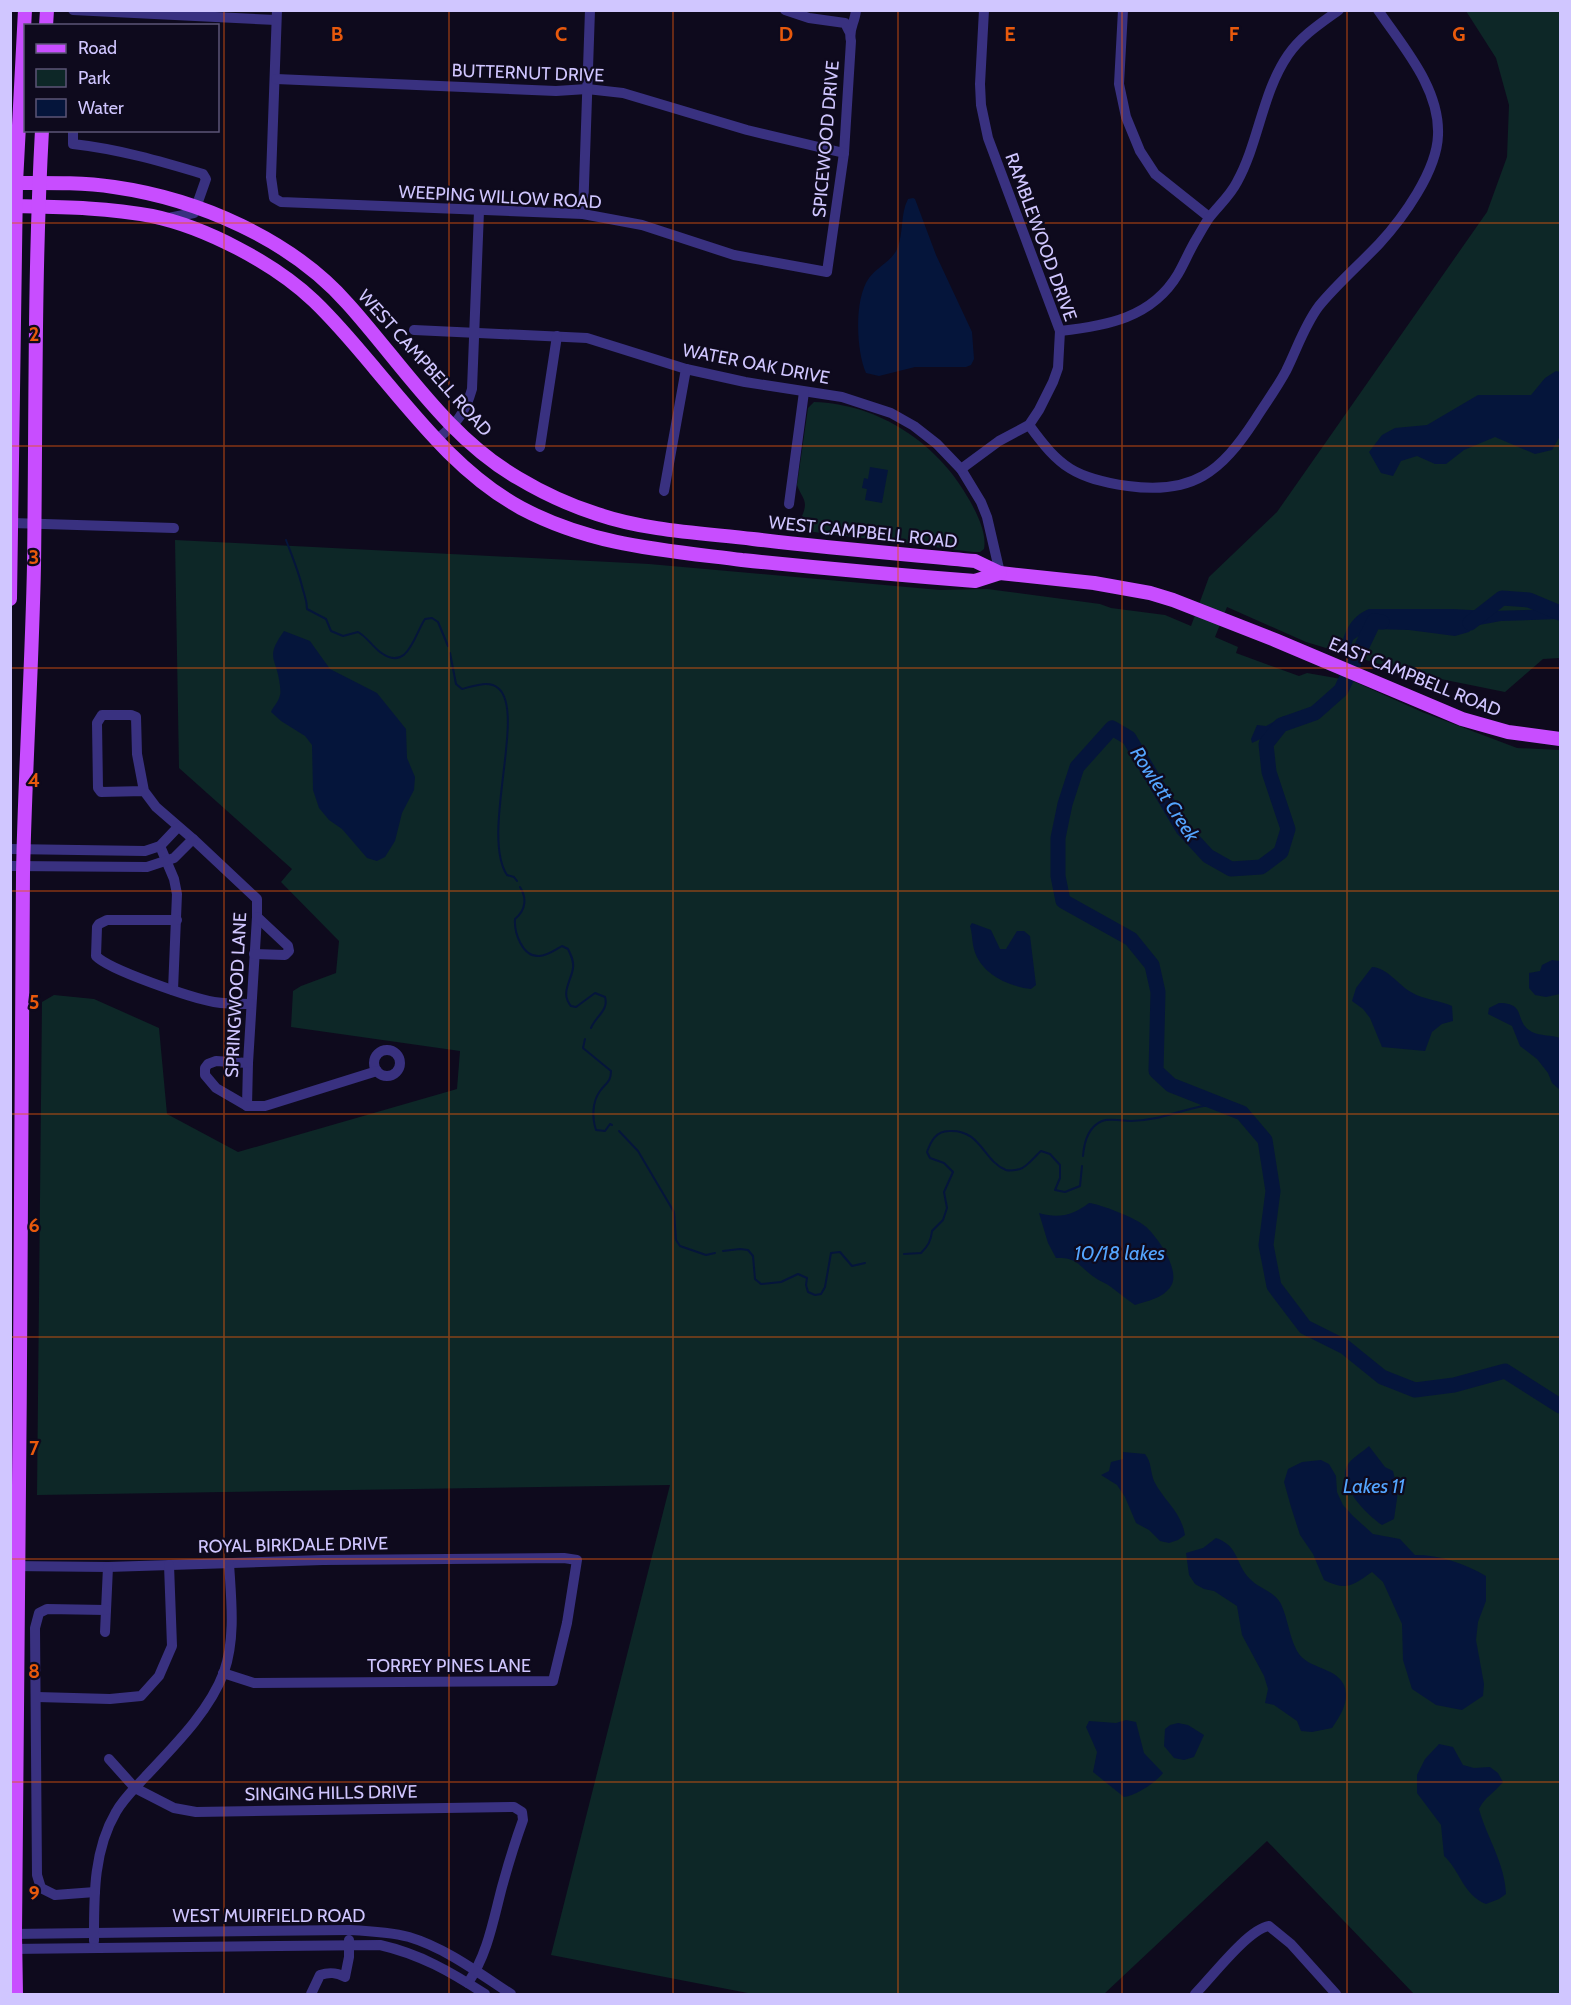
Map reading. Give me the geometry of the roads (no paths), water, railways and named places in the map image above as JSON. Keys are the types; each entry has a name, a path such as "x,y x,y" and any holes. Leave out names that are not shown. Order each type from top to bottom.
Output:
{"main road":[{"path":"10,599 13,183 24,24"},
{"path":"16,1995 13,1934 19,1222 17,849 34,524 36,257 42,132"},
{"name":"WEST CAMPBELL ROAD","path":"13,183 115,187 198,207 275,244 314,272 346,302 399,367 453,427 482,455 557,500 599,515 647,526 795,544 975,561 1000,573 1094,583 1150,593 1260,634"},
{"name":"WEST CAMPBELL ROAD","path":"13,206 97,208 134,213 163,219 200,231 248,254 312,299 436,440 481,481 520,507 564,528 612,542 656,551 975,581 1000,573"},
{"path":"339,327 356,313"},
{"name":"EAST CAMPBELL ROAD","path":"1260,634 1484,725 1508,732 1560,739"}],"street":[{"path":"73,10 150,20 277,15 276,79"},
{"path":"583,214 590,10"},
{"path":"785,10 809,18 845,23 849,31"},
{"name":"SPICEWOOD DRIVE","path":"827,272 844,153 851,41 849,31 855,19 855,10"},
{"name":"RAMBLEWOOD DRIVE","path":"961,469 999,441 1029,424 1039,410 1058,368 1060,331 987,138 980,84 984,10"},
{"path":"1123,10 1119,84 1126,117 1140,151 1155,174 1209,218"},
{"path":"1060,331 1115,322 1133,315 1154,302 1178,274 1209,218 1237,183 1278,70 1289,53 1304,37 1339,10"},
{"path":"1029,424 1047,450 1062,465 1101,482 1159,488 1178,486 1212,471 1230,455 1287,370 1316,310 1380,243 1426,177 1435,157 1438,121 1430,92 1412,59 1378,10"},
{"name":"BUTTERNUT DRIVE","path":"276,79 556,91 587,89 623,93 747,130 844,153"},
{"name":"WEEPING WILLOW ROAD","path":"276,79 271,177 274,198 281,202 583,214 642,225 734,255 827,272"},
{"path":"73,132 73,144 107,148 203,174 206,179 194,213 163,219"},
{"path":"436,440 453,427 462,416 468,405 472,389 479,211"},
{"name":"WATER OAK DRIVE","path":"414,330 587,338 686,369 743,382 842,397 891,413 914,426 937,444 961,469 981,502 987,517 1000,573"},
{"path":"540,447 557,336"},
{"path":"664,491 686,369"},
{"path":"789,504 804,392"},
{"path":"12,523 174,528"},
{"name":"SPRINGWOOD LANE","path":"144,791 108,793 99,790 97,785 97,723 102,716 131,715 136,717 136,754 144,791 156,807 253,894 258,904 247,1106"},
{"path":"17,849 146,851 160,846 178,827"},
{"path":"17,866 147,867 174,858 193,839"},
{"path":"160,846 168,861 177,894 173,990"},
{"path":"255,954 285,955 289,951 288,946 257,917"},
{"path":"177,920 106,920 97,927 96,956 105,964 173,990 214,1002 251,1004"},
{"path":"248,1063 216,1061 208,1064 205,1068 205,1075 216,1088 247,1106 265,1106 377,1071"},
{"name":"ROYAL BIRKDALE DRIVE","path":"15,1566 108,1567 335,1559 564,1557 577,1560"},
{"name":"TORREY PINES LANE","path":"223,1673 254,1683 553,1681 568,1618 577,1560"},
{"path":"94,1949 96,1867 104,1838 117,1811 205,1707 223,1673 232,1628 229,1563"},
{"path":"37,1697 110,1699 141,1696 159,1676 172,1646 169,1565"},
{"path":"105,1632 108,1567"},
{"path":"96,1892 55,1895 41,1887 37,1875 35,1628 39,1613 47,1610 106,1610"},
{"path":"108,1759 135,1788"},
{"name":"SINGING HILLS DRIVE","path":"135,1788 174,1808 196,1812 514,1807 522,1812 523,1820 503,1882 494,1927 476,1971"},
{"path":"1196,1995 1249,1936 1269,1926 1291,1944 1336,1995"},
{"path":"311,1995 320,1975 328,1972 338,1973 345,1977 349,1957 349,1930"},
{"name":"WEST MUIRFIELD ROAD","path":"13,1934 349,1930 388,1933 410,1937 428,1944 476,1971 511,1995"},
{"name":"WEST MUIRFIELD ROAD","path":"13,1949 380,1945 399,1949 440,1966 485,1995"},
{"path":"468,1983 476,1971"}],"water":[{"path":"913,198 936,255 972,332 974,359 971,365 966,367 915,367 879,376 866,373 860,352 858,325 861,298 869,278 892,257 897,249 906,205 908,199"},
{"path":"1556,371 1560,372 1560,436 1552,450 1535,454 1495,437 1464,450 1446,464 1435,464 1417,456 1401,461 1393,476 1381,473 1369,452 1382,435 1395,428 1427,425 1478,395 1531,395 1545,378"},
{"path":"870,467 888,470 882,503 865,500 867,489 862,488 864,478 868,479"},
{"path":"1369,609 1489,611 1560,609 1560,619 1501,621 1474,626 1469,632 1455,636 1409,630 1374,629 1353,640 1348,654 1340,649 1347,630 1357,616"},
{"path":"284,631 310,641 330,669 377,693 406,729 407,758 415,777 414,790 402,813 395,841 385,857 377,861 367,858 342,829 329,820 319,808 313,790 312,745 305,736 271,712 280,693 273,653"},
{"path":"1284,716 1288,723 1278,730 1275,736 1267,736 1252,743 1251,739 1257,725 1266,726"},
{"path":"972,923 991,930 1000,949 1006,949 1017,931 1024,931 1030,936 1036,985 1031,989 1013,985 987,970 976,955 970,926"},
{"path":"1552,960 1560,961 1560,994 1546,997 1535,995 1529,988 1529,973 1540,971 1542,965"},
{"path":"1372,967 1383,970 1416,995 1452,1006 1453,1021 1442,1024 1432,1032 1425,1051 1382,1047 1370,1018 1352,1001 1356,988"},
{"path":"1499,1003 1514,1006 1526,1028 1532,1032 1560,1038 1560,1090 1552,1083 1548,1073 1537,1059 1520,1046 1512,1026 1488,1014 1489,1008"},
{"name":"10/18 lakes","path":"1089,1203 1134,1219 1156,1237 1173,1271 1173,1279 1168,1290 1155,1298 1135,1305 1077,1263 1069,1259 1056,1258 1048,1243 1039,1213 1053,1216 1066,1215"},
{"name":"Lakes 11","path":"1369,1446 1385,1467 1393,1471 1398,1492 1394,1519 1382,1525 1355,1499 1346,1482 1347,1466"},
{"path":"1123,1452 1145,1454 1147,1457 1154,1481 1183,1527 1185,1535 1178,1540 1169,1543 1160,1541 1149,1530 1136,1523 1117,1485 1101,1475 1109,1471 1111,1462 1123,1459"},
{"path":"1321,1460 1329,1464 1336,1476 1337,1492 1343,1505 1373,1534 1400,1539 1415,1555 1434,1556 1452,1561 1486,1576 1486,1601 1478,1622 1476,1640 1484,1684 1483,1696 1462,1710 1436,1705 1412,1689 1403,1660 1402,1624 1383,1582 1372,1572 1359,1581 1344,1586 1324,1580 1313,1554 1300,1535 1284,1482 1288,1469 1302,1462"},
{"path":"1216,1538 1233,1550 1249,1578 1278,1599 1294,1645 1302,1657 1334,1674 1344,1685 1345,1702 1332,1728 1312,1732 1301,1731 1297,1721 1274,1705 1265,1703 1268,1689 1264,1676 1242,1635 1237,1606 1214,1591 1195,1584 1189,1575 1186,1553 1203,1548"},
{"path":"1126,1720 1136,1722 1144,1753 1163,1773 1145,1788 1124,1797 1093,1772 1097,1752 1086,1727 1089,1721 1116,1723"},
{"path":"1178,1723 1188,1725 1204,1735 1194,1757 1184,1760 1174,1758 1164,1746 1165,1729"},
{"path":"1439,1744 1453,1747 1463,1765 1474,1768 1490,1767 1498,1773 1503,1782 1479,1809 1499,1861 1506,1894 1486,1904 1472,1895 1444,1856 1441,1825 1417,1793 1417,1775 1425,1759"}],"waterway":[{"path":"286,540 299,574 307,609 326,619 331,631 343,636 358,632 380,652 397,658 409,649 425,619 432,618 438,622 448,646"},
{"name":"Rowlett Creek","path":"1470,623 1502,598 1529,600 1560,613"},
{"name":"Rowlett Creek","path":"1382,622 1374,621 1341,690 1315,713 1281,725 1266,744 1269,772 1288,829 1281,852 1261,867 1231,869 1208,856 1183,829 1129,738 1112,728 1077,767 1065,804 1058,838 1058,876 1063,901 1131,939 1152,965 1158,992 1156,1071 1171,1085 1242,1113 1265,1140 1273,1191 1266,1245 1274,1286 1305,1327 1345,1347 1382,1377 1415,1390 1454,1385 1505,1371 1560,1406"},
{"path":"450,653 456,684 462,689 490,684 498,688 506,701 508,721 498,832 500,856 507,875 514,877 517,881"},
{"path":"520,887 524,895 524,904 515,919 520,943 528,952 539,956 562,946 568,949 573,965 566,997 571,1006 576,1007 595,993 605,997 604,1009 591,1028"},
{"path":"585,1039 583,1048 611,1071 609,1080 597,1095 594,1105 596,1130 605,1131 610,1124 612,1125"},
{"path":"1083,1156 1090,1131 1102,1121 1142,1120 1218,1104"},
{"path":"619,1131 638,1151 674,1212 676,1240 680,1246 706,1255 715,1253"},
{"path":"904,1254 921,1253 930,1241 932,1231 943,1220 947,1208 944,1192 953,1172 944,1163 930,1158 927,1152 932,1141 944,1131 968,1135 998,1166 1007,1170 1023,1168 1041,1151 1050,1154 1060,1165 1060,1178 1055,1190 1065,1192 1080,1186 1082,1166"},
{"path":"723,1251 748,1250 753,1256 755,1279 761,1284 781,1282 798,1274 807,1278 808,1292 815,1295 821,1294 825,1287 831,1253 840,1252 852,1266 865,1263"}]}
